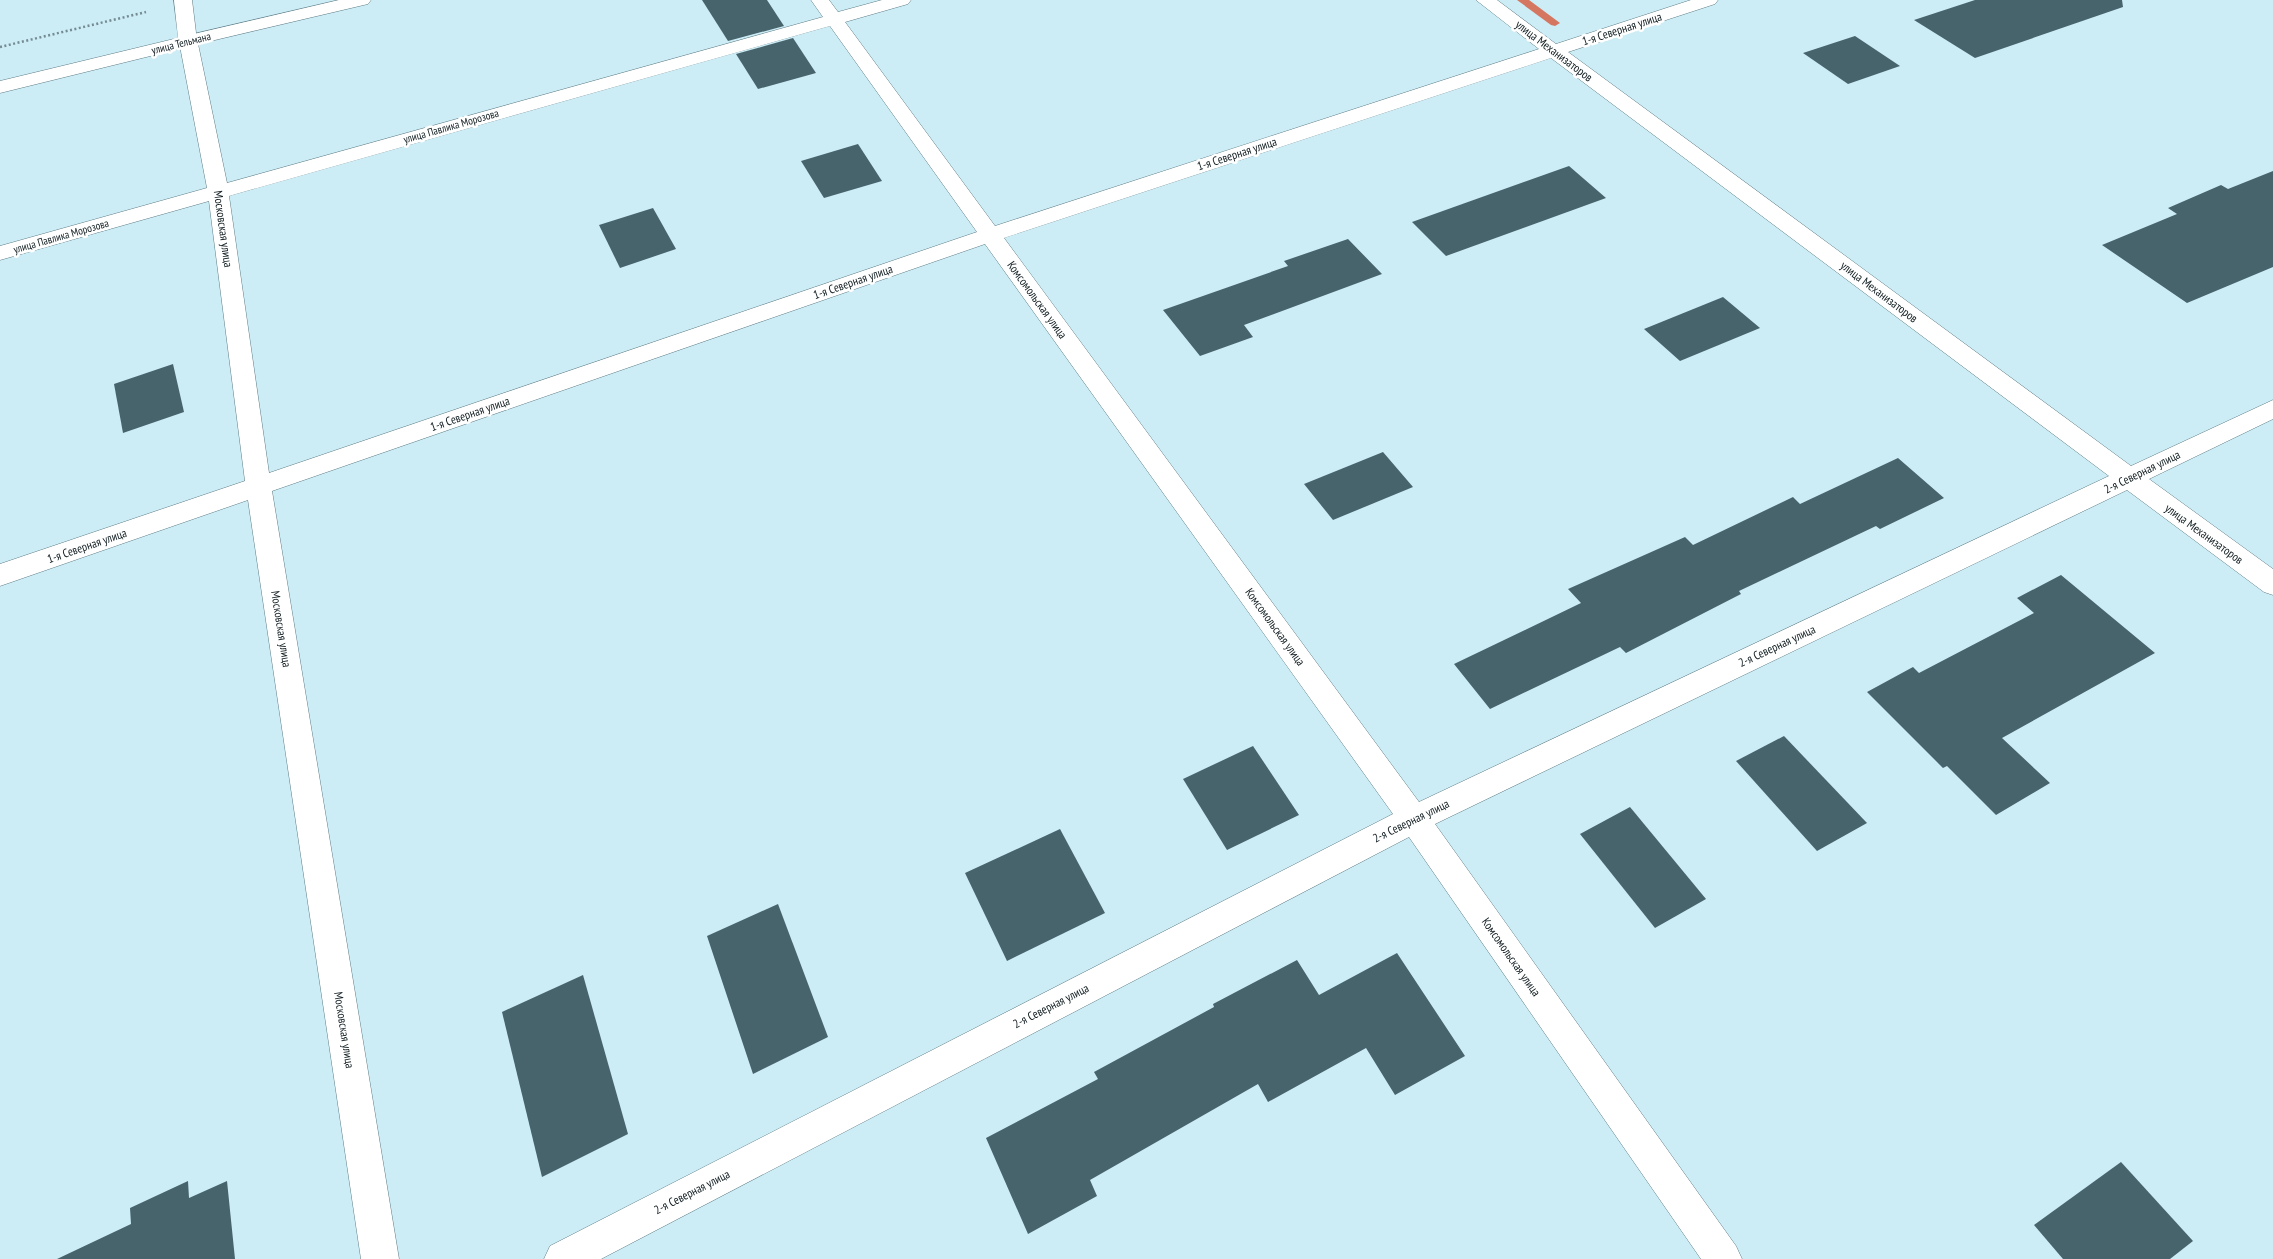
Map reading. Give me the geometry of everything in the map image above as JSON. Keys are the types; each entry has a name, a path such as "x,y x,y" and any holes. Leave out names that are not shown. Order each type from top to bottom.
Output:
{"street":[{"name":"улица Тельмана","path":"0,87 362,0"},
{"name":"улица Павлика Морозова","path":"0,253 218,191 827,9 902,0"},
{"name":"улица Механизаторов","path":"1485,0 2273,584"},
{"name":"1-я Северная улица","path":"0,575 259,488 990,234 1710,0"},
{"name":"Московская улица","path":"184,2 188,41 218,191 259,488 380,1259"},
{"name":"Комсомольская улица","path":"827,9 1414,819 1724,1259"},
{"name":"2-я Северная улица","path":"563,1259 1414,819 2273,409"}],"path":[{"path":"0,47 184,2"}],"building":[{"path":"702,0 767,0 784,26 728,41"},
{"path":"1975,0 2122,0 2123,7 1975,58 1914,20"},
{"path":"1855,36 1900,66 1848,84 1803,53"},
{"path":"793,38 816,73 758,89 736,54"},
{"path":"858,144 882,181 824,198 801,161"},
{"path":"1569,166 1606,198 1446,256 1412,222"},
{"path":"2273,171 2273,267 2187,303 2102,245 2177,214 2168,208 2221,185 2228,189"},
{"path":"653,208 676,249 620,268 599,225"},
{"path":"1348,239 1382,274 1244,325 1253,337 1200,356 1163,310 1288,266 1284,261"},
{"path":"1723,297 1760,328 1680,361 1644,329"},
{"path":"173,364 184,412 123,433 114,384"},
{"path":"1383,452 1413,487 1333,520 1304,484"},
{"path":"1898,458 1944,498 1880,529 1876,526 1739,591 1741,594 1626,653 1620,647 1490,709 1454,664 1581,603 1568,589 1685,537 1693,545 1793,497 1800,504"},
{"path":"2061,575 2155,653 2002,738 2050,783 1996,815 1947,766 1943,768 1867,692 1913,667 1919,673 2034,613 2017,598"},
{"path":"1784,736 1867,823 1817,851 1736,761"},
{"path":"1253,746 1299,815 1227,850 1183,779"},
{"path":"1630,807 1706,899 1655,928 1580,834"},
{"path":"1060,829 1105,913 1007,961 965,873"},
{"path":"778,904 828,1037 753,1074 707,936"},
{"path":"1397,953 1465,1056 1395,1095 1366,1048 1268,1102 1258,1084 1090,1180 1097,1196 1028,1234 986,1138 1098,1079 1094,1072 1214,1007 1213,1004 1297,960 1319,995"},
{"path":"583,975 628,1134 542,1177 502,1012"},
{"path":"2121,1162 2193,1241 2170,1259 2063,1259 2034,1225"},
{"path":"188,1181 189,1198 227,1181 235,1259 57,1259 131,1224 130,1208"}],"waterway":[{"path":"1522,0 1555,23"}]}
